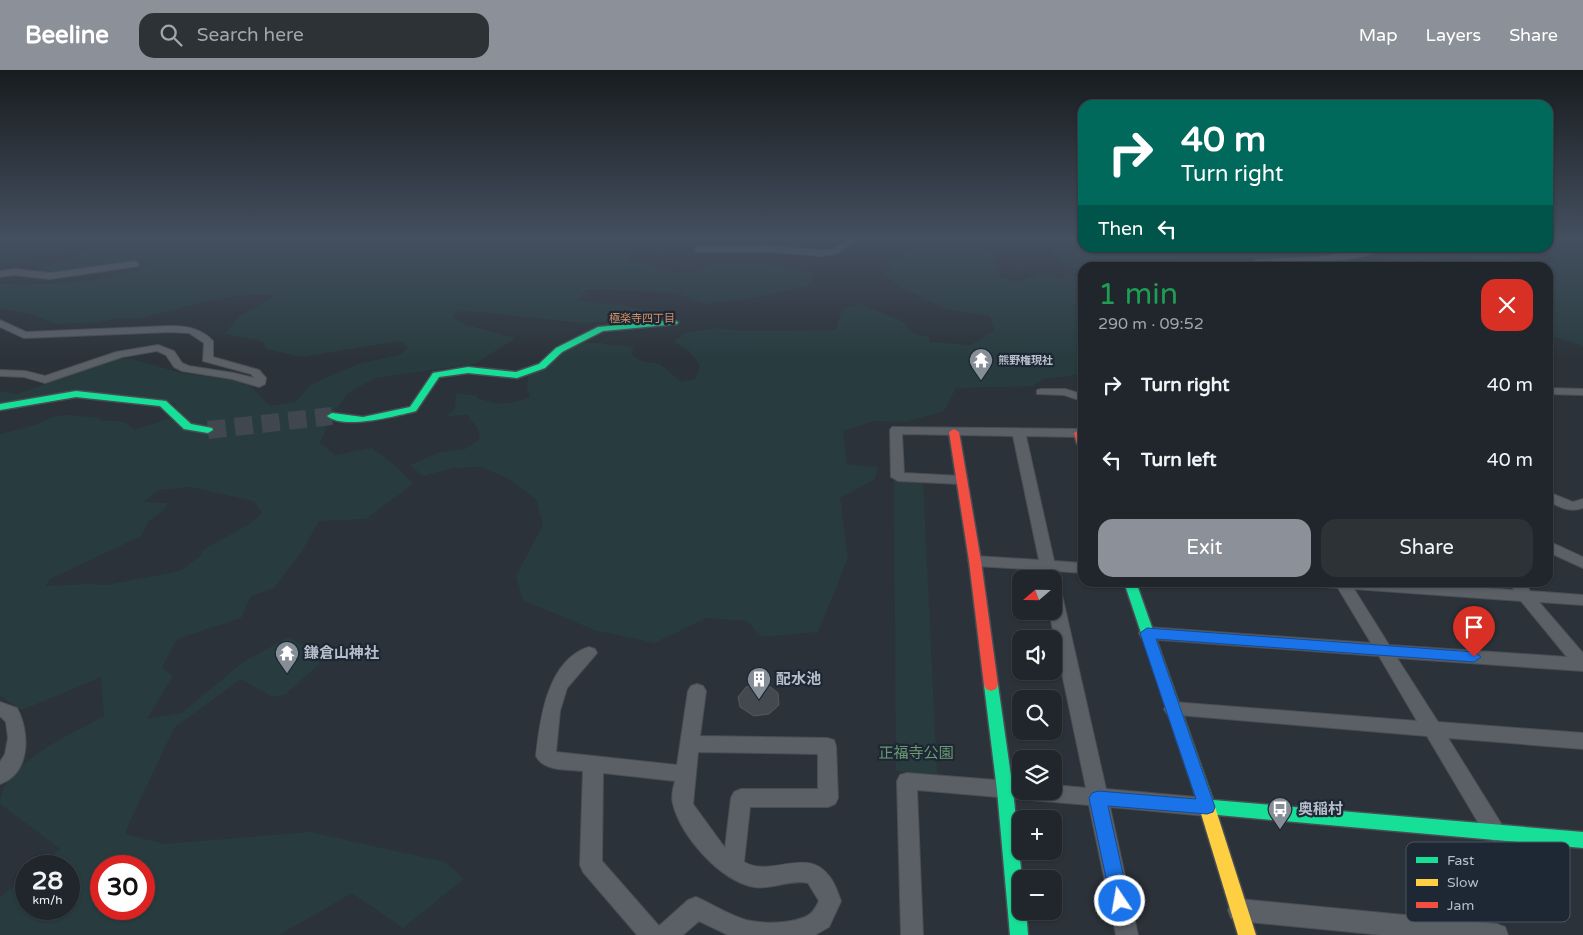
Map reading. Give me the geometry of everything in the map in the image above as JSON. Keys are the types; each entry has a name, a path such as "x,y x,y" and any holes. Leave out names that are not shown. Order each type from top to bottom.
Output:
{"street":[{"path":"332,416 363,420 413,409 436,375 468,370 517,375 525,374 542,366 559,350 601,329 674,322"},
{"path":"0,323 24,335 170,329 192,331 203,335 209,343 207,359 255,372 260,378 259,384 234,376 196,372 178,365 170,354 158,348 120,354 64,376 45,380 25,374 0,373"},
{"path":"1553,391 1583,392"},
{"path":"1041,392 1065,392 1078,397"},
{"path":"0,407 76,394 163,403 168,404 183,425 199,430 208,430"},
{"path":"961,480 898,477 896,430 1078,435"},
{"path":"954,432 975,561 1012,764"},
{"path":"1019,434 1049,570"},
{"path":"1553,498 1572,507 1583,503"},
{"path":"1553,548 1583,563"},
{"path":"975,561 1036,570"},
{"path":"1062,570 1078,568"},
{"path":"1132,587 1207,807 1247,935"},
{"path":"1339,587 1383,650 1495,832"},
{"path":"1442,587 1522,590 1583,600"},
{"path":"1522,590 1583,665"},
{"path":"1059,620 1127,935"},
{"path":"1147,633 1583,665"},
{"path":"588,653 571,666 550,707 546,756 549,759 686,774"},
{"path":"666,935 696,908 746,931 766,934 787,932 812,926 821,920 830,902 822,882 814,874 802,870 768,876 751,876 733,866 713,851 682,804 696,691"},
{"path":"0,709 11,713 18,727 19,740 14,755 0,776"},
{"path":"1173,709 1583,741"},
{"path":"689,744 827,746 828,798 741,798 733,866"},
{"path":"593,764 591,865 652,935"},
{"path":"912,935 907,781 1012,791"},
{"path":"1062,795 1583,840"},
{"path":"1017,800 1019,935"},
{"path":"1239,910 1386,929 1497,935"}],"green space":[{"path":"95,279 812,279 812,285 766,296 706,304 682,295 662,292 587,289 578,301 621,305 641,310 643,317 589,324 482,312 460,311 453,314 454,319 464,324 516,338 475,364 375,378 348,393 332,415 320,443 335,455 372,448 398,468 413,484 366,519 319,521 302,551 274,588 251,596 241,618 177,639 162,667 173,676 147,719 182,713 243,662 289,637 305,647 320,663 286,694 273,697 241,679 174,728 127,828 126,834 164,844 310,832 445,862 464,879 403,928 352,893 279,935 0,935 0,897 15,885 15,920 80,920 80,855 53,855 60,849 0,804 3,789 12,776 25,763 57,741 104,716 101,677 22,710 0,696 0,434 35,425 53,417 68,415 101,418 100,421 119,421 131,426 135,430 179,415 174,403 95,393 0,406 0,391 17,394 118,358 132,359 182,373 237,381 251,387 270,406 296,402 310,385 358,364 402,354 408,347 400,341 301,357 267,349 262,341 224,334 240,316 276,295 247,295 207,301 142,318 112,319 101,322 55,324 31,314 0,308 0,284 59,283","holes":["190,487 254,501 262,513 249,524 203,550 199,557 180,571 107,585 46,586 50,579 141,536 149,521 165,509 167,503 144,502 158,490"]},
{"path":"891,279 1078,279 1078,375 1044,379 1033,386 956,388 944,411 905,422 874,421 843,431 847,464 878,467 875,479 840,498 848,558 818,632 762,637 747,621 706,618 655,643 594,630 523,600 516,576 543,525 536,499 507,478 480,467 454,468 423,476 410,465 440,452 465,449 480,439 478,429 467,415 447,416 455,409 456,393 478,396 477,398 504,404 530,397 527,386 529,373 575,343 603,343 634,348 631,354 641,361 660,364 681,382 696,379 700,365 689,351 674,342 684,333 716,328 745,331 836,330 842,309 860,304 902,321 917,335 928,336 930,342 971,345 994,330 990,316 945,309 900,287"},
{"path":"1553,279 1583,279 1583,346 1553,337"},
{"name":"正福寺公園","path":"894,480 923,481 937,774 896,771"}],"building":[{"name":"配水池","path":"762,684 768,685 778,693 779,705 769,714 754,716 740,707 738,697 746,687"}],"tunnel":[{"path":"208,430 332,416"}],"traffic: fast":[{"path":"332,416 363,420 413,409 436,375 468,370 517,375 542,366 559,350 601,329 674,322"},
{"path":"0,407 76,394 163,403 188,427 208,430"},
{"path":"1132,587 1207,807"},
{"path":"991,685 1005,790 1019,935"},
{"path":"1207,807 1583,840"}],"traffic: slow":[{"path":"1207,807 1247,935"}],"traffic: jam":[{"path":"954,432 975,561 991,685"}],"place":[{"name":"熊野権現社","path":"981,381"},
{"name":"鎌倉山神社","path":"287,674"},
{"name":"配水池","path":"759,700"},
{"name":"奥稲村","path":"1280,830"}],"district":[{"name":"極楽寺四丁目","path":"642,318"}],"route":[{"path":"1120,901 1098,798 1207,807 1147,633 1474,657"}]}
